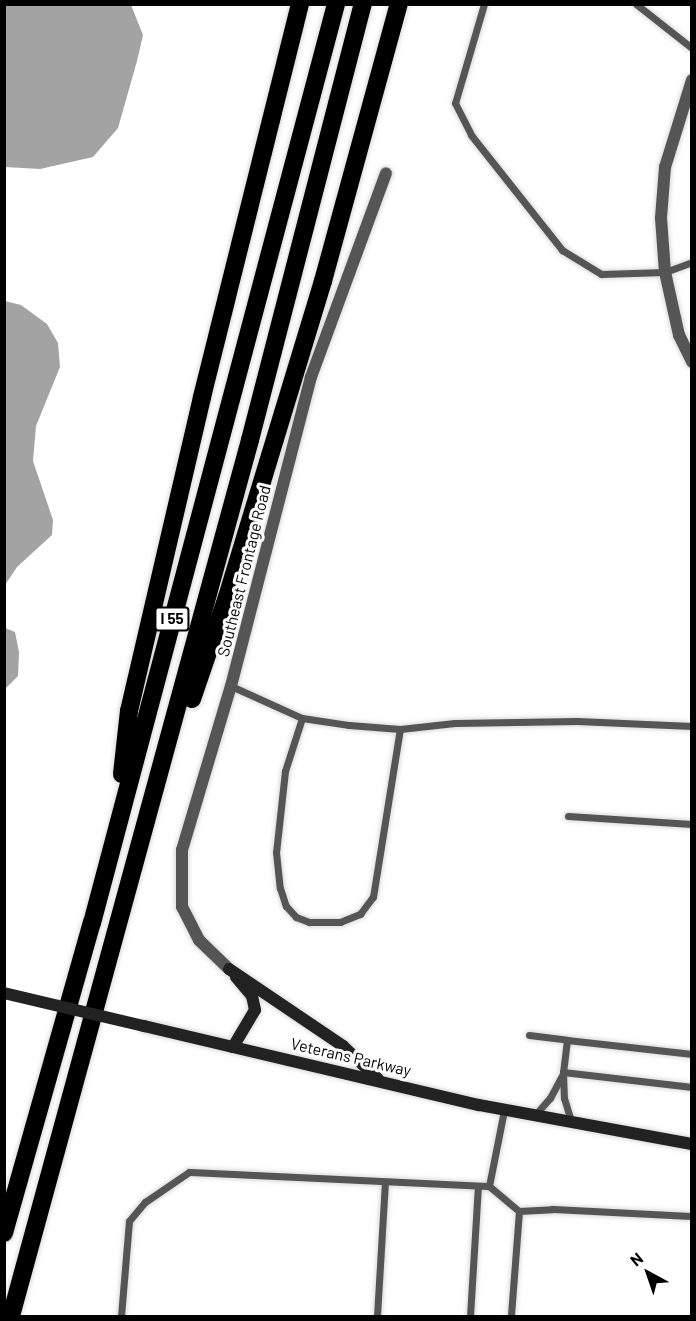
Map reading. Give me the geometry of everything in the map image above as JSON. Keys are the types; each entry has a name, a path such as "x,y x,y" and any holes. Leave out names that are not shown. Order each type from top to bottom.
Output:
{"highway":[{"path":"114,840 129,711 207,375 300,4"},
{"name":"I 55","path":"4,1233 114,840 336,4"},
{"name":"I 55","path":"11,1317 141,845 363,4"},
{"path":"141,845 227,597 323,281 399,4"}],"main road":[{"path":"230,969 252,996 255,1010 233,1047"},
{"path":"230,969 343,1046 379,1080"},
{"name":"Veterans Parkway","path":"4,993 504,1110 692,1144"}],"street":[{"path":"692,80 665,166 661,218 665,272 679,335 692,362"},
{"name":"Southeast Frontage Road","path":"230,969 199,940 182,907 179,886 182,850 231,686 311,377 386,173"}],"lane":[{"path":"484,4 455,103 471,135 562,250 601,274 665,272 692,262"},
{"path":"636,4 692,48"},
{"path":"231,686 302,718 400,729 455,723 519,721 692,726"},
{"path":"302,718 285,771 276,852 280,888 286,906 296,917 309,922 340,922 360,914 373,897 400,729"},
{"path":"568,816 692,824"},
{"path":"530,1035 692,1054"},
{"path":"567,1040 563,1072 564,1098 572,1124"},
{"path":"563,1072 692,1088"},
{"path":"534,1116 550,1098 563,1072"},
{"path":"489,1186 504,1110"},
{"path":"121,1317 129,1221 145,1202 189,1173 489,1186 519,1211 552,1209 692,1216"},
{"path":"377,1317 385,1182"},
{"path":"470,1317 478,1186"},
{"path":"511,1317 519,1211"}],"shaded area":[{"path":"4,5 131,5 143,35 137,61 118,128 93,157 40,169 5,167"},
{"path":"5,301 21,305 47,324 58,343 60,367 36,426 33,461 53,520 52,535 17,567 5,585"},
{"path":"5,628 15,632 19,652 18,676 5,689"}]}
